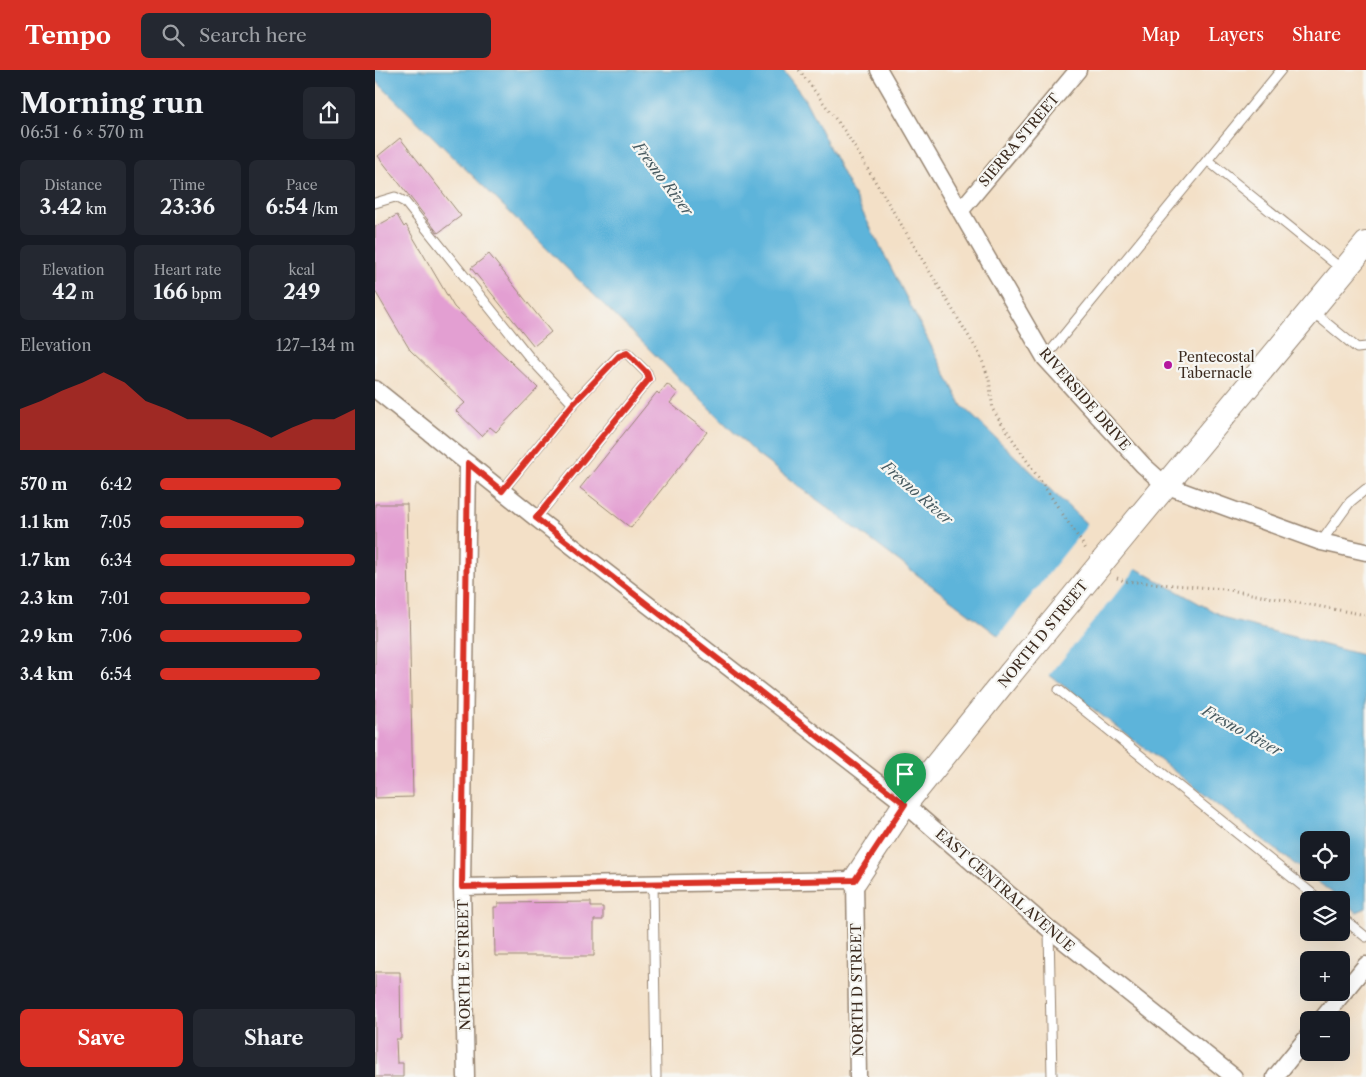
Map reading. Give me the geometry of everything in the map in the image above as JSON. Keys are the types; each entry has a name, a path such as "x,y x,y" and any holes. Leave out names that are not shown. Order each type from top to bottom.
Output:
{"street":[{"name":"RIVERSIDE DRIVE","path":"879,70 1045,358 1143,465 1165,484 1321,542 1366,552"},
{"name":"SIERRA STREET","path":"961,210 1078,70"},
{"name":"NORTH D STREET","path":"858,1077 855,880 905,804 1165,484 1366,244"},
{"name":"EAST CENTRAL AVENUE","path":"375,389 536,518 905,804 1049,929 1234,1077"},
{"name":"NORTH E STREET","path":"465,1077 462,887 468,463"},
{"path":"462,887 855,880"},
{"path":"1328,1011 1366,965"},
{"path":"1275,1077 1300,1047"}],"lane":[{"path":"1045,358 1281,70"},
{"path":"1207,160 1344,271"},
{"path":"375,203 395,197 405,202 530,358 573,404"},
{"path":"1311,311 1357,348 1366,347"},
{"path":"502,491 573,404 619,356 627,353 647,373 649,379 536,518"},
{"path":"1321,542 1350,502 1366,489"},
{"path":"1059,690 1309,891"},
{"path":"653,884 656,1077"},
{"path":"1350,924 1366,937"},
{"path":"1049,929 1052,1077"}],"path":[{"path":"799,70 846,133 980,355 989,379 993,410 1089,553"},
{"path":"1109,575 1124,581 1224,589 1366,616"}],"water":[{"name":"Fresno River","path":"375,70 783,70 804,98 962,406 1130,565 1229,620 1366,656 1366,908 1357,912 1350,907 1350,891 1330,891 1317,881 1350,881 1350,831 1300,831 1300,868 987,627 756,454 375,80"}],"pier":[{"path":"1089,523 1131,563 1138,567 1048,677 997,638"}],"building":[{"path":"400,138 461,216 438,233 378,156"},
{"path":"397,215 404,227 406,225 454,307 538,388 496,432 490,427 482,436 456,411 465,403 410,350 375,291 375,227"},
{"path":"489,254 551,332 534,346 471,268"},
{"path":"667,384 678,393 670,403 707,432 631,528 580,488 657,392 659,394"},
{"path":"375,504 407,504 413,797 375,798"},
{"path":"591,902 591,907 603,907 603,920 594,920 594,956 495,956 494,907 498,907 498,903"},
{"path":"375,972 400,972 401,1039 396,1039 397,1063 403,1063 403,1077 375,1077"}],"place":[{"name":"Pentecostal Tabernacle","path":"1168,365"}],"route":[{"path":"627,353 647,373 649,379 536,518 905,804 855,880 462,887 468,463 502,491 573,404 619,356 627,353"}]}
